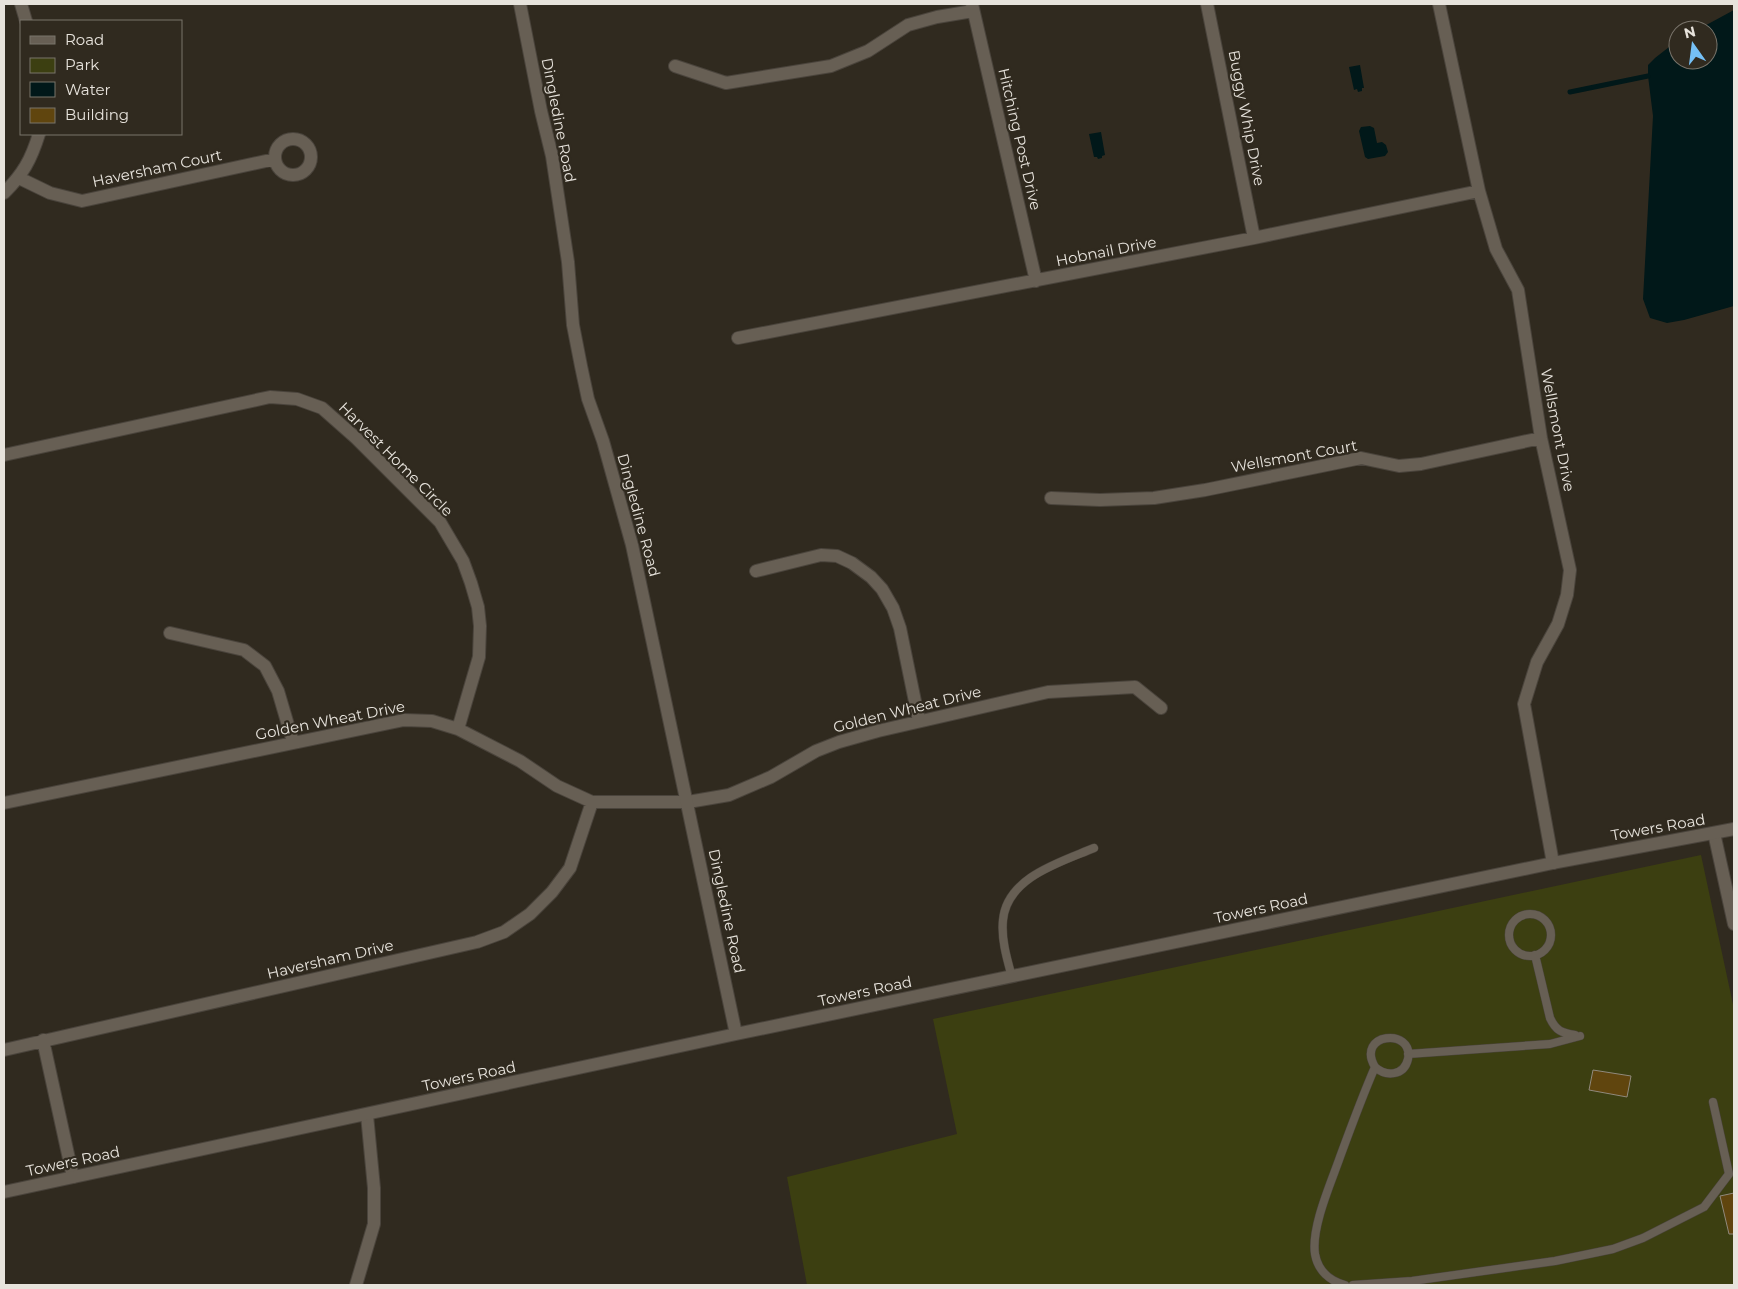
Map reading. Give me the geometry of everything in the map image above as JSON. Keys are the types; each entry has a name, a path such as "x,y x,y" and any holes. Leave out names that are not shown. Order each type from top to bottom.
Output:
{"street":[{"path":"22,4 26,20"},
{"name":"Dingledine Road","path":"520,4 552,156 568,262 573,325 581,366 588,398 603,441 632,545 736,1034"},
{"name":"Buggy Whip Drive","path":"1207,4 1254,238"},
{"name":"Wellsmont Drive","path":"1439,4 1479,191 1496,249 1518,290 1541,438 1570,570 1567,595 1558,624 1537,662 1524,704 1553,863"},
{"path":"675,66 726,83 831,66 868,51 908,26 972,7"},
{"name":"Hitching Post Drive","path":"972,7 1036,281"},
{"path":"4,193 19,178 33,153 39,135"},
{"name":"Haversham Court","path":"19,178 50,193 82,201 275,159"},
{"name":"Hobnail Drive","path":"738,338 1254,238 1479,191"},
{"name":"Harvest Home Circle","path":"4,455 270,397 297,399 322,408 356,438 440,522 462,561 478,607 480,626 479,657 458,729"},
{"name":"Wellsmont Court","path":"1051,498 1100,500 1154,498 1205,490 1361,458 1399,466 1421,464 1541,438"},
{"path":"756,571 821,555 837,556 852,563 872,577 882,589 893,608 900,628 919,721"},
{"path":"170,633 244,650 265,666 278,691 293,742"},
{"name":"Golden Wheat Drive","path":"4,804 404,720 432,721 458,729 520,761 557,786 592,802 688,802 730,795 771,777 838,742 919,721 1048,692 1135,687 1161,708"},
{"name":"Haversham Drive","path":"4,1050 477,942 504,932 530,914 552,892 570,868 592,802"},
{"name":"Towers Road","path":"4,1192 736,1034 1553,863 1734,829"},
{"path":"1714,833 1734,924"},
{"path":"44,1040 73,1177"},
{"path":"356,1285 374,1224 375,1206 368,1114"}],"lane":[{"path":"1012,977 1006,950 1003,920 1006,906 1022,884 1033,876 1094,848"},
{"path":"1526,915 1540,917 1549,927 1550,941 1547,947 1535,955 1522,954 1512,946 1510,940 1511,926 1520,917 1526,915"},
{"path":"1408,1054 1550,1044 1580,1036 1562,1033 1554,1028 1535,955"},
{"path":"1392,1037 1403,1043 1408,1054 1406,1065 1397,1073 1385,1074 1375,1067 1371,1055 1375,1044 1380,1040 1392,1037"},
{"path":"1345,1285 1332,1282 1323,1271 1316,1254 1316,1230 1326,1196 1375,1067"},
{"path":"1353,1285 1412,1281 1555,1261 1613,1249 1643,1238 1684,1218 1704,1207 1729,1174 1713,1102"}],"green space":[{"path":"1701,855 1734,1009 1734,1285 807,1285 787,1177 957,1134 933,1019"}],"water":[{"path":"1734,10 1734,306 1667,323 1650,318 1643,299 1653,116 1648,65 1668,48 1668,70 1718,70 1718,20 1716,20"},
{"path":"1360,65 1364,88 1358,92 1357,89 1354,90 1349,67"},
{"path":"1370,126 1374,128 1377,143 1382,142 1386,145 1388,152 1385,156 1368,159 1365,157 1359,131 1361,127"},
{"path":"1101,132 1105,155 1098,159 1094,157 1089,134"}],"building":[{"path":"1593,1070 1631,1076 1627,1097 1589,1090"},
{"path":"1734,1193 1734,1234 1729,1234 1720,1196"}],"waterway":[{"path":"1570,92 1648,76"}]}
